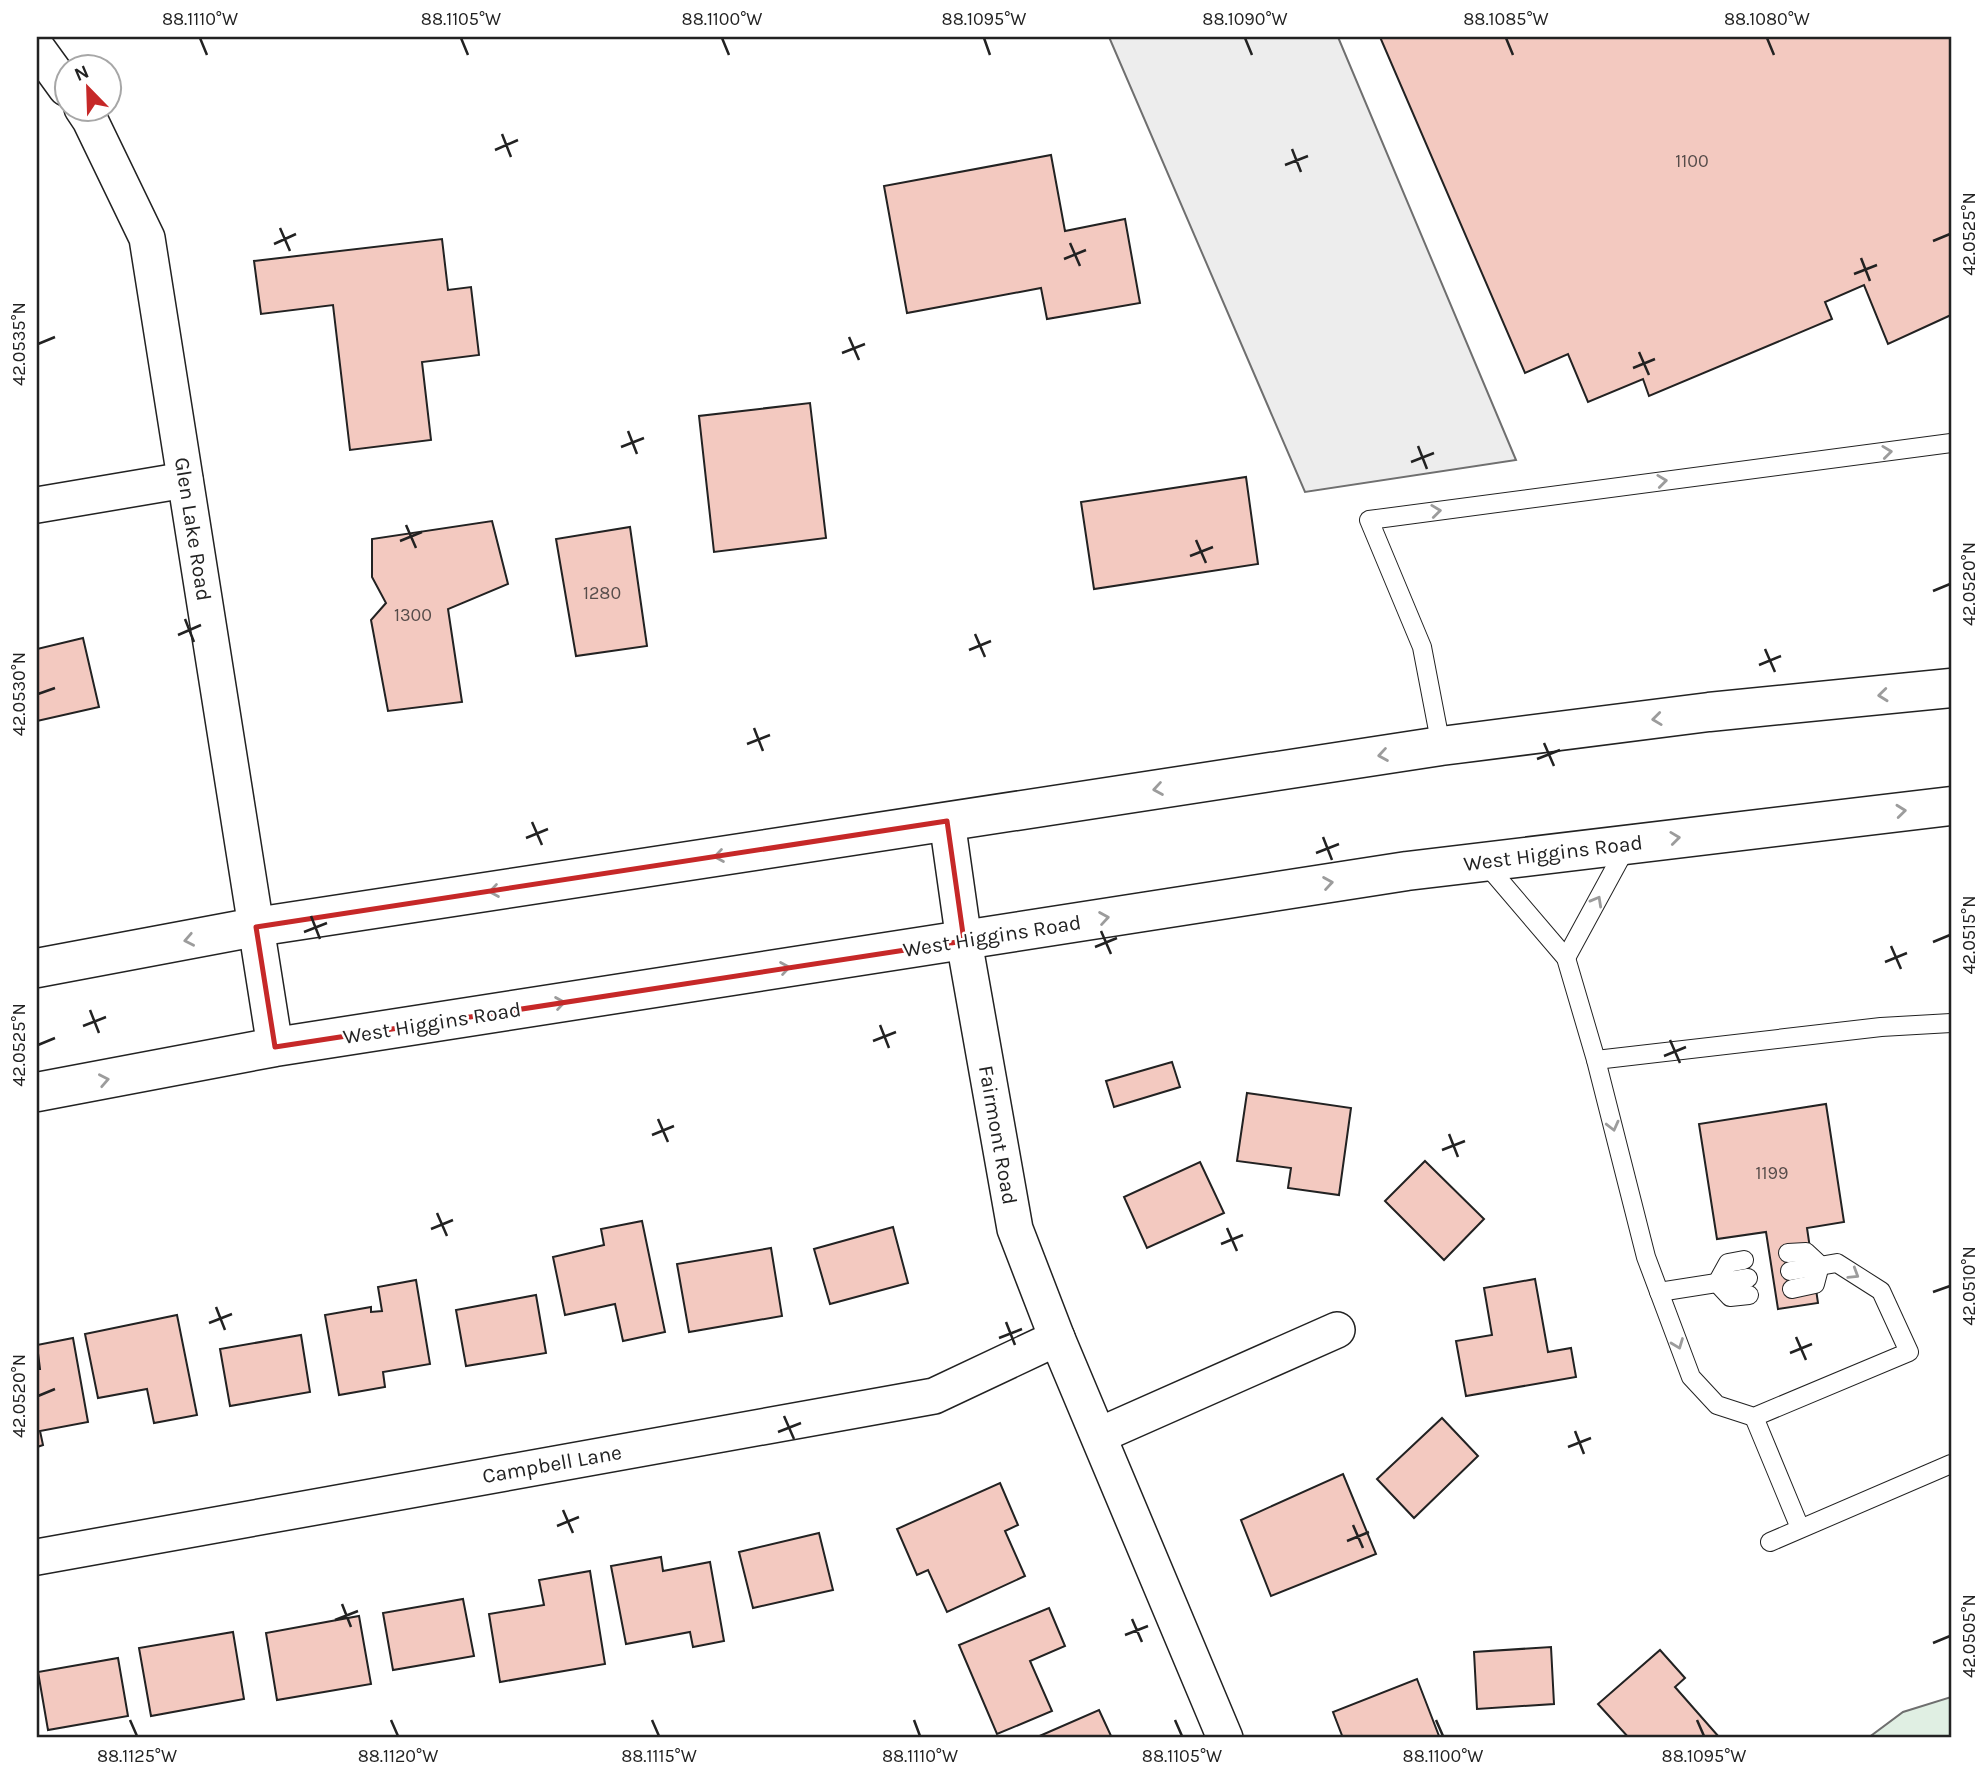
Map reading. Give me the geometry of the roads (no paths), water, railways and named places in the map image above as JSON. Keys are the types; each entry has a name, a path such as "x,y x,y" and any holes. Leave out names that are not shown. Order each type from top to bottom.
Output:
{"main road":[{"path":"37,968 256,927 1441,746 1709,712 1951,688"},
{"name":"West Higgins Road","path":"37,1092 275,1047 1407,871 1951,806"}],"street":[{"path":"37,48 52,69"},
{"name":"Glen Lake Road","path":"89,122 147,238 275,1047"},
{"path":"37,505 185,480"},
{"name":"Fairmont Road","path":"947,821 964,940 1015,1229 1057,1338 1226,1738"},
{"path":"1100,1435 1337,1330"},
{"name":"Campbell Lane","path":"37,1557 934,1396 1057,1338"}],"lane":[{"path":"1441,746 1422,647 1368,520 1951,443"},
{"path":"1566,958 1628,844"},
{"path":"1484,862 1566,958 1597,1060 1646,1257 1690,1377 1717,1405 1754,1417 1909,1352 1881,1291 1837,1263 1790,1271"},
{"path":"1597,1060 1825,1033 1951,1023"},
{"path":"1717,1283 1728,1263 1744,1260"},
{"path":"1659,1292 1717,1283 1748,1286"},
{"path":"1754,1417 1800,1528"},
{"path":"1770,1542 1951,1464"}]}
